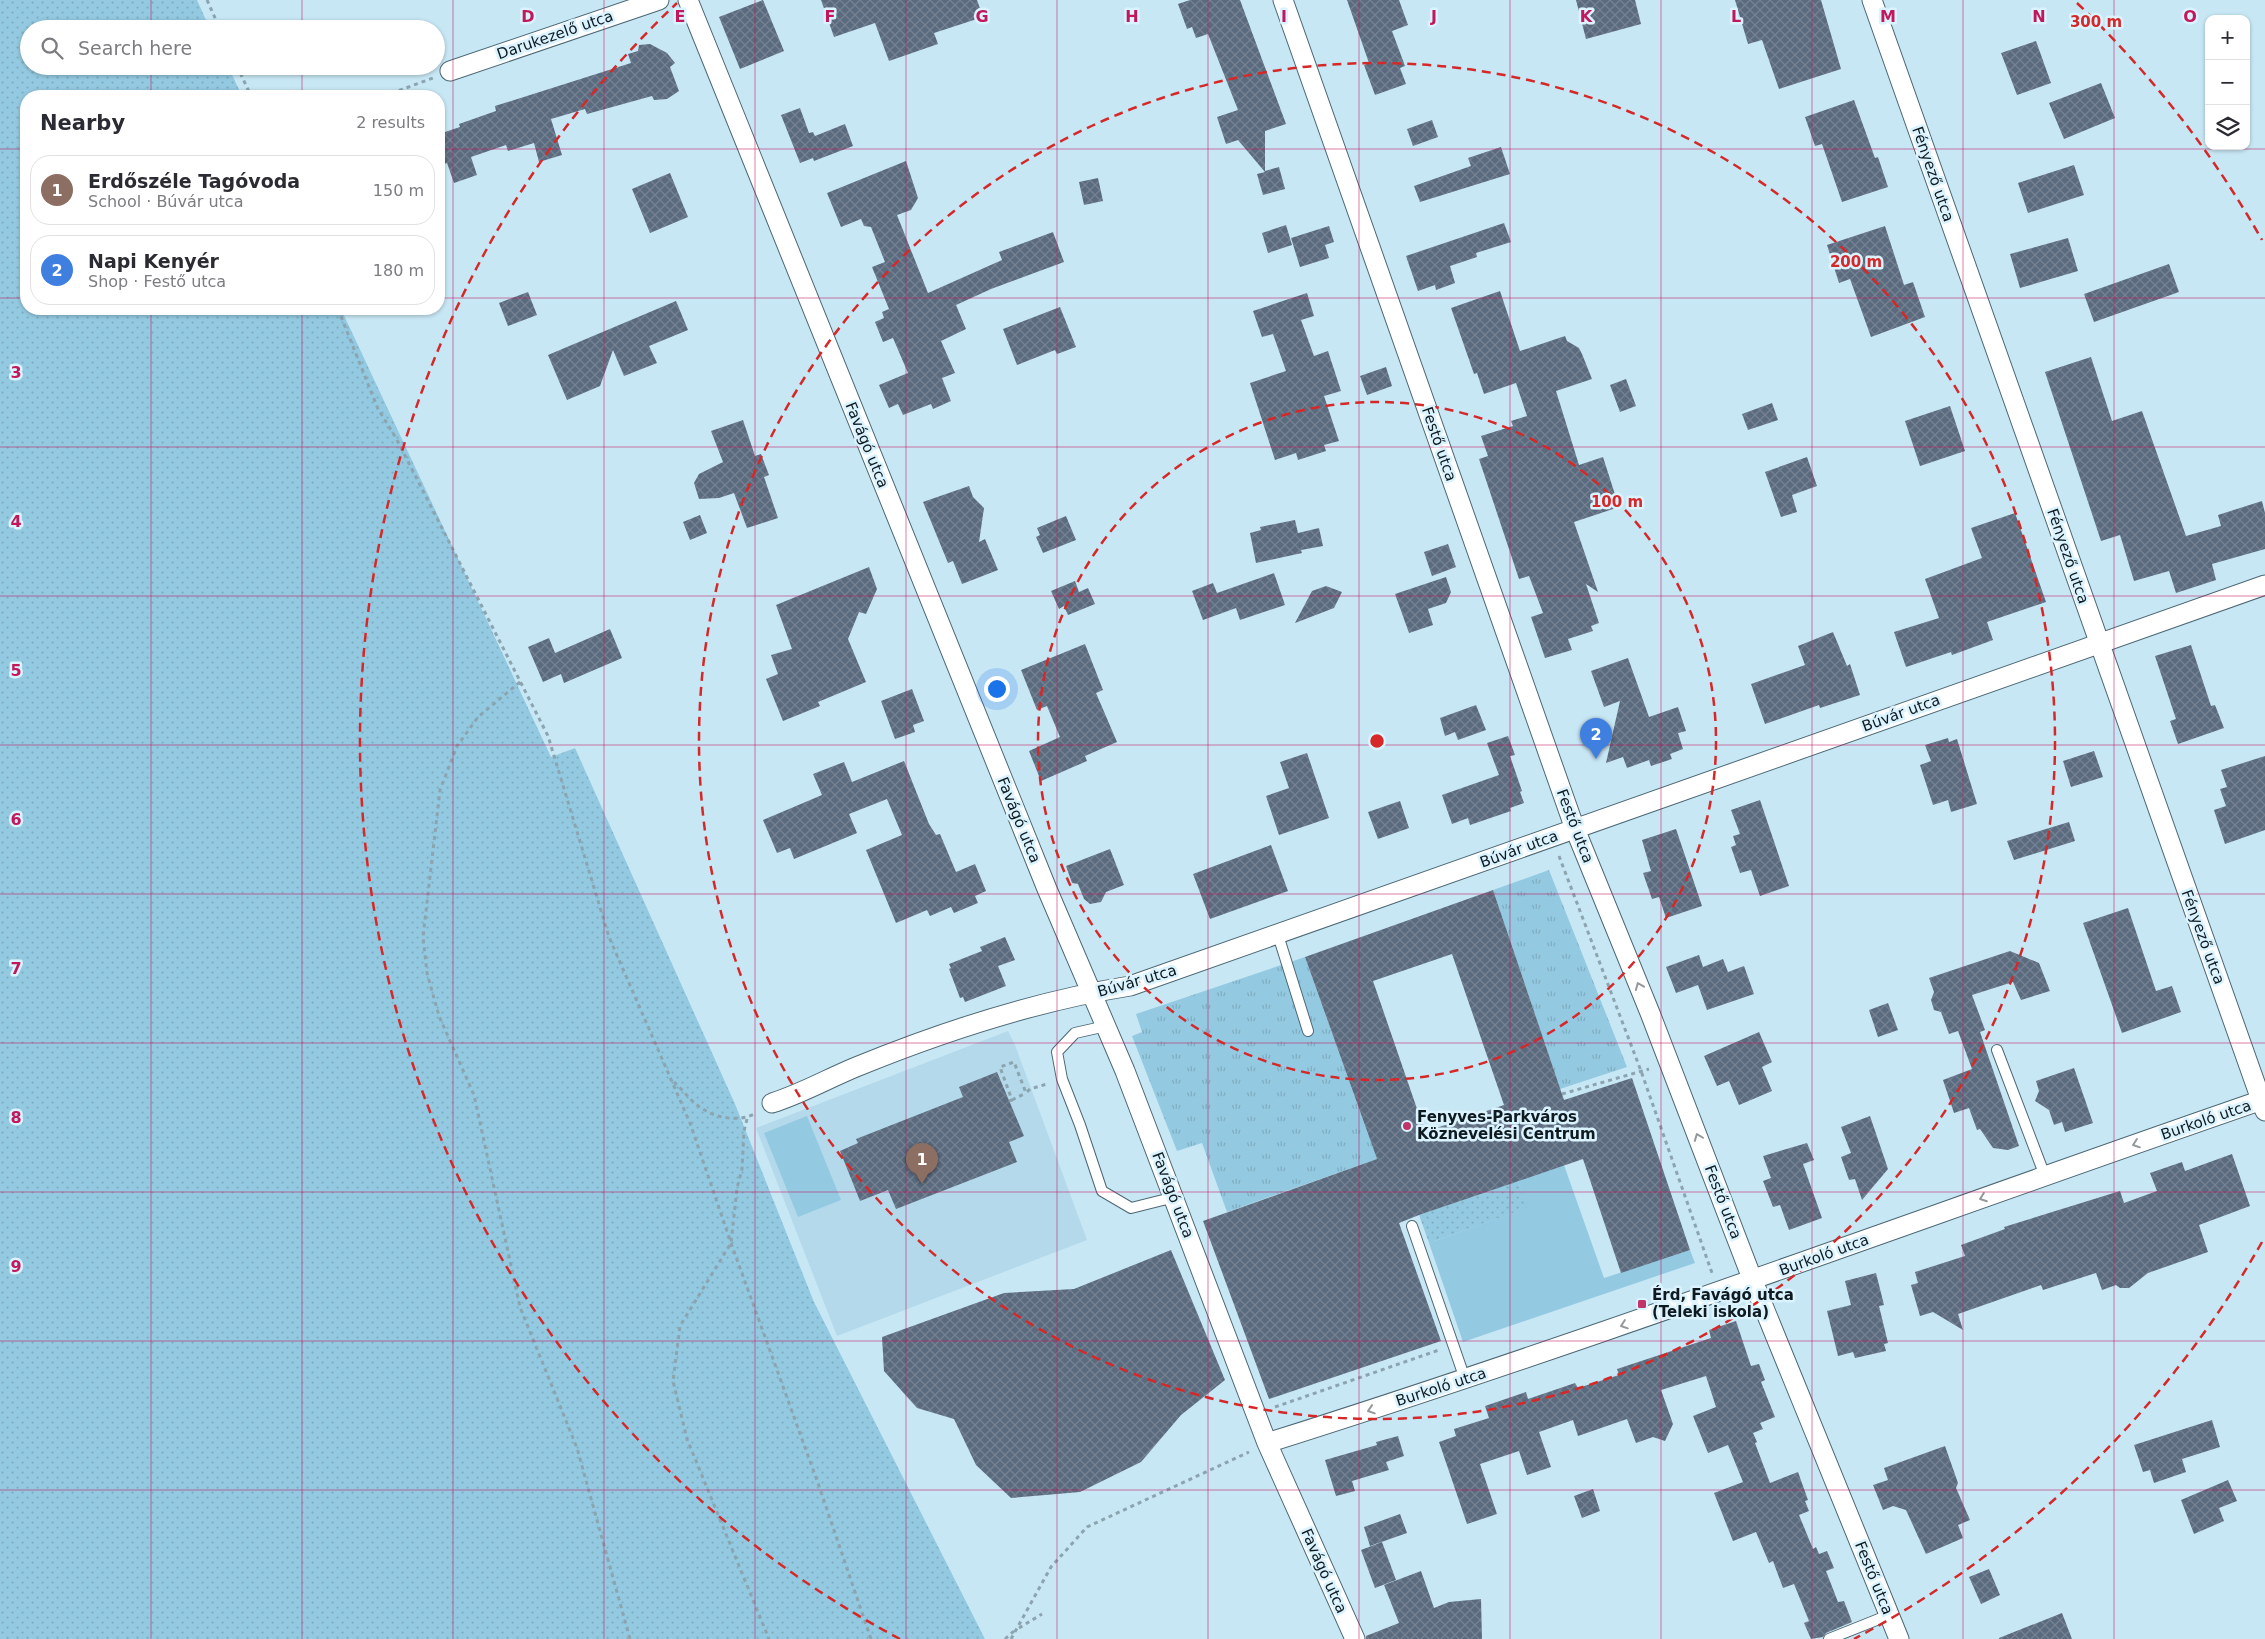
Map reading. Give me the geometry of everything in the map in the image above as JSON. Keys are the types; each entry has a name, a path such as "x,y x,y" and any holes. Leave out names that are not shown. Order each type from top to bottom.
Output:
{"street":[{"name":"Darukezelő utca","path":"450,71 659,0"},
{"name":"Favágó utca","path":"688,0 1047,889 1106,1026 1175,1197 1267,1443 1354,1639"},
{"name":"Festő utca","path":"1283,0 1575,829 1650,1014 1753,1281 1899,1639"},
{"name":"Fényező utca","path":"1872,0 2098,642 2264,1103"},
{"name":"Búvár utca","path":"772,1103 796,1096 855,1067 996,1016 1130,986 1278,936 2098,642 2265,585"},
{"name":"Burkoló utca","path":"1267,1443 1465,1379 1753,1281 2045,1176 2264,1103"}],"lane":[{"path":"1278,936 1308,1031"},
{"path":"1106,1026 1075,1033 1057,1052 1062,1079 1102,1191 1131,1208 1175,1197"},
{"path":"1997,1050 2045,1176"},
{"path":"1412,1226 1465,1379"},
{"path":"1829,1639 1889,1615"}],"path":[{"path":"207,0 216,20"},
{"path":"445,73 450,71"},
{"path":"241,75 248,90"},
{"path":"400,90 439,75"},
{"path":"340,315 378,409 396,438 548,736 608,937 690,1123 731,1243 819,1486 871,1639"},
{"path":"520,682 478,716 457,746 440,790 423,937 427,973 439,1016 474,1095 520,1307 576,1448 630,1639"},
{"path":"1554,837 1641,1071 1719,1292"},
{"path":"1026,1093 1014,1062 1000,1067 1011,1100 1026,1093 1030,1089 1062,1079"},
{"path":"1562,1094 1629,1074"},
{"path":"672,1079 703,1110 724,1118 747,1119 772,1103"},
{"path":"747,1119 731,1243 680,1326 673,1381 687,1438 769,1639"},
{"path":"1703,1275 1746,1260"},
{"path":"1271,1408 1437,1350 1455,1353"},
{"path":"1011,1639 1051,1567 1087,1528 1267,1443"},
{"path":"1005,1639 1017,1629 1042,1614"}],"shaded area":[{"path":"1008,1031 1015,1045 1087,1240 837,1336 756,1128"}],"green space":[{"path":"0,0 197,0 206,20 20,20 20,75 232,75 239,90 20,90 20,315 344,315 551,757 575,748 735,1104 814,1302 985,1639 0,1639"},
{"path":"1549,870 1627,1067 1560,1089 1493,890"},
{"path":"1305,957 1377,1159 1227,1212 1202,1143 1177,1151 1132,1036 1142,1032 1136,1014"},
{"path":"807,1116 841,1200 798,1217 764,1133"},
{"path":"1564,1165 1604,1278 1690,1250 1695,1263 1463,1342 1429,1243 1527,1208 1518,1180"},
{"path":"1518,1180 1528,1208 1429,1243 1419,1215"}],"building":[{"path":"763,0 784,51 740,69 719,17"},
{"path":"821,0 977,0 983,17 934,33 938,44 889,61 875,23 834,37"},
{"path":"1190,0 1240,0 1286,124 1265,131 1265,171 1279,167 1285,189 1263,195 1257,174 1265,172 1238,140 1226,144 1217,117 1238,110 1208,34 1196,38 1192,27 1187,29 1178,4"},
{"path":"1347,0 1399,0 1408,25 1392,31 1405,66 1400,68 1406,84 1375,95 1364,65 1369,63"},
{"path":"1576,0 1635,0 1641,24 1586,39"},
{"path":"1735,0 1821,0 1841,69 1779,89 1762,40 1748,44"},
{"path":"2036,41 2051,83 2017,95 2001,53"},
{"path":"650,44 667,53 675,63 670,67 679,91 667,99 654,100 652,96 587,114 585,109 551,119 562,155 539,162 534,143 508,151 506,145 471,157 477,175 454,183 447,163 445,164 445,132 460,127 459,124 496,111 495,106 631,63 628,54 638,51 639,45"},
{"path":"2101,83 2115,118 2064,139 2049,103"},
{"path":"1854,100 1875,158 1878,157 1888,187 1842,202 1822,144 1815,146 1805,117"},
{"path":"800,108 809,133 813,132 815,136 845,124 853,146 814,161 813,158 800,163 781,115"},
{"path":"1432,120 1438,137 1413,146 1407,129"},
{"path":"1501,147 1510,174 1420,202 1414,186 1471,166 1468,158"},
{"path":"906,161 918,198 911,210 897,215 928,293 1002,260 999,252 1053,232 1064,262 991,289 956,305 966,329 941,341 955,373 942,378 951,401 933,409 931,404 903,415 898,404 889,408 879,385 908,373 893,338 883,342 875,322 884,318 882,312 889,309 872,267 885,262 871,227 864,226 861,219 841,227 827,193"},
{"path":"2074,165 2084,195 2028,213 2018,183"},
{"path":"670,173 688,217 650,233 632,189"},
{"path":"1098,178 1103,201 1084,205 1079,182"},
{"path":"1504,223 1511,242 1476,253 1477,257 1450,266 1455,283 1436,290 1435,285 1418,291 1406,256"},
{"path":"1286,225 1292,245 1268,253 1262,233"},
{"path":"1329,226 1334,242 1325,245 1329,258 1300,267 1291,238"},
{"path":"1885,226 1904,285 1913,282 1925,317 1871,337 1850,279 1839,283 1827,245"},
{"path":"2068,238 2078,271 2020,288 2010,254"},
{"path":"2169,264 2179,292 2094,322 2084,294"},
{"path":"1500,291 1520,351 1565,336 1567,341 1579,348 1592,379 1556,391 1579,465 1603,457 1619,507 1574,522 1598,592 1586,584 1599,623 1591,626 1593,631 1568,639 1572,650 1545,658 1531,617 1543,613 1529,576 1519,579 1479,459 1488,456 1481,436 1513,426 1511,421 1527,416 1516,383 1484,394 1477,373 1474,374 1451,308"},
{"path":"528,292 537,315 508,326 499,303"},
{"path":"1307,293 1314,316 1301,320 1314,356 1328,351 1341,391 1324,396 1339,441 1324,445 1326,451 1298,460 1296,453 1275,460 1250,383 1286,371 1273,334 1262,337 1253,311"},
{"path":"676,301 688,330 649,346 657,363 624,376 613,350 600,386 567,400 548,355"},
{"path":"1060,307 1076,347 1057,354 1055,350 1017,365 1003,329"},
{"path":"2091,357 2112,421 2142,411 2186,536 2221,526 2218,515 2262,501 2265,513 2265,549 2212,564 2216,580 2176,593 2169,571 2134,581 2120,535 2101,541 2045,372"},
{"path":"1386,367 1392,386 1367,395 1360,376"},
{"path":"1626,379 1636,406 1620,412 1610,385"},
{"path":"1772,403 1778,420 1748,430 1742,414"},
{"path":"1950,406 1965,451 1920,466 1905,421"},
{"path":"743,420 755,456 761,454 769,475 764,477 778,518 747,528 734,493 719,498 699,499 694,483 699,474 723,462 711,431"},
{"path":"1807,457 1817,486 1792,495 1797,512 1781,517 1765,472"},
{"path":"969,486 973,497 984,508 979,542 985,539 998,570 962,584 953,561 948,563 923,502"},
{"path":"2015,513 2046,602 1987,622 1993,640 1952,655 1951,652 1906,667 1894,632 1939,618 1925,579 1982,558 1971,528"},
{"path":"700,515 707,533 690,540 683,522"},
{"path":"1066,516 1076,540 1043,553 1036,537 1040,535 1037,528"},
{"path":"1295,520 1298,533 1319,528 1323,546 1301,550 1302,553 1256,563 1250,533 1261,530 1260,527"},
{"path":"1448,544 1456,567 1432,576 1424,552"},
{"path":"869,567 877,589 866,614 859,612 848,639 866,682 818,702 820,706 783,721 766,679 778,674 771,655 792,649 776,605"},
{"path":"1274,573 1285,605 1240,620 1236,608 1203,620 1192,591 1213,583 1217,593"},
{"path":"1446,577 1451,592 1446,603 1428,609 1433,625 1409,633 1395,594"},
{"path":"1075,581 1079,592 1088,588 1095,604 1068,615 1064,606 1059,609 1051,591"},
{"path":"1326,586 1342,592 1334,608 1295,623 1312,591"},
{"path":"610,629 622,658 564,683 561,674 543,682 528,647 549,638 555,653"},
{"path":"1833,632 1847,666 1850,664 1860,695 1820,708 1819,705 1765,724 1751,684 1805,665 1798,646"},
{"path":"1085,644 1103,690 1096,693 1117,742 1085,756 1087,761 1041,781 1029,751 1060,737 1047,706 1037,710 1021,670"},
{"path":"2191,645 2211,706 2215,705 2224,728 2178,744 2170,721 2176,719 2155,656"},
{"path":"1628,658 1649,717 1678,707 1686,731 1678,733 1683,749 1670,754 1672,759 1651,766 1649,760 1627,768 1623,757 1606,763 1620,701 1604,707 1591,671"},
{"path":"912,689 924,721 913,725 915,732 895,739 881,701"},
{"path":"1476,705 1486,730 1458,740 1455,732 1445,736 1440,718"},
{"path":"1508,736 1515,755 1510,756 1522,791 1520,792 1524,803 1510,808 1511,811 1470,825 1468,818 1452,824 1442,795 1499,775 1487,743"},
{"path":"1948,738 1949,742 1957,739 1977,804 1951,812 1948,800 1933,805 1920,765 1931,761 1925,745"},
{"path":"2094,751 2103,777 2071,787 2063,761"},
{"path":"1307,753 1329,818 1279,835 1266,796 1289,788 1280,762"},
{"path":"2265,756 2265,830 2225,844 2214,810 2226,806 2220,789 2227,787 2221,770"},
{"path":"904,761 929,824 936,835 940,834 956,872 975,864 986,891 975,896 978,903 954,913 951,907 930,916 927,910 896,923 866,850 902,835 887,799 849,814 857,833 794,859 790,848 777,853 763,820 822,795 813,774 844,762 852,782"},
{"path":"1760,800 1789,886 1760,896 1751,870 1740,873 1731,847 1736,845 1733,836 1740,834 1731,810"},
{"path":"1400,801 1409,828 1378,839 1368,812"},
{"path":"2069,822 2075,841 2014,860 2007,841"},
{"path":"1676,829 1702,906 1666,918 1659,897 1652,899 1643,873 1651,871 1642,840"},
{"path":"1271,845 1288,891 1210,919 1193,874"},
{"path":"1110,849 1124,885 1106,892 1101,902 1090,904 1084,899 1078,884 1072,883 1066,866"},
{"path":"1493,890 1564,1100 1632,1078 1690,1250 1621,1273 1583,1159 1419,1215 1399,1223 1441,1341 1269,1399 1203,1221 1377,1159 1305,957","holes":["1452,954 1504,1105 1425,1132 1373,981"]},
{"path":"2128,908 2156,991 2172,986 2181,1012 2122,1033 2083,923"},
{"path":"1005,937 1015,960 998,966 1006,986 965,1002 963,997 960,998 949,969 951,968 949,964 982,951 980,947"},
{"path":"2010,951 2039,963 2050,991 2021,1000 2013,982 1972,995 1985,1030 1980,1032 2019,1146 2008,1150 1993,1148 1980,1129 1977,1130 1969,1108 1954,1113 1943,1080 1972,1069 1958,1031 1949,1034 1941,1012 1934,1010 1931,1000 1934,992 1929,978"},
{"path":"1699,955 1703,967 1723,959 1728,972 1744,966 1754,994 1707,1010 1698,985 1676,993 1666,967"},
{"path":"1888,1003 1898,1030 1878,1037 1869,1010"},
{"path":"1759,1032 1772,1062 1762,1067 1772,1091 1739,1105 1729,1081 1717,1086 1704,1056"},
{"path":"2074,1068 2093,1123 2065,1132 2062,1122 2054,1125 2049,1110 2035,1101 2039,1091 2036,1081"},
{"path":"997,1072 1024,1136 1009,1142 1017,1162 896,1209 888,1190 860,1201 840,1151 858,1143 856,1139 963,1097 959,1087"},
{"path":"1870,1116 1888,1169 1862,1200 1855,1179 1849,1180 1841,1157 1851,1153 1841,1127"},
{"path":"1807,1143 1814,1160 1803,1164 1822,1218 1789,1230 1780,1205 1773,1207 1763,1181 1771,1178 1763,1156"},
{"path":"2232,1154 2250,1206 2199,1225 2208,1252 2148,1273 2129,1288 2120,1288 2116,1285 2102,1290 2096,1273 2043,1290 2041,1285 1958,1314 1963,1330 1933,1312 1920,1316 1911,1285 1918,1283 1915,1272 1965,1256 1961,1245 2005,1229 2004,1227 2120,1191 2124,1203 2157,1191 2150,1173 2182,1162 2185,1171"},
{"path":"1171,1250 1225,1380 1181,1415 1141,1462 1080,1492 1011,1498 976,1465 954,1419 917,1408 884,1371 882,1337 1004,1293 1074,1289"},
{"path":"1876,1273 1884,1305 1879,1306 1888,1343 1884,1344 1886,1351 1855,1358 1853,1352 1838,1356 1827,1311 1851,1305 1845,1281"},
{"path":"1736,1321 1751,1366 1759,1364 1765,1380 1761,1382 1775,1417 1760,1423 1763,1429 1753,1433 1770,1483 1798,1472 1808,1500 1805,1501 1809,1511 1799,1515 1813,1549 1816,1547 1819,1554 1827,1551 1834,1568 1826,1571 1838,1602 1844,1601 1852,1622 1826,1633 1823,1637 1811,1639 1804,1623 1809,1621 1794,1584 1783,1588 1773,1561 1769,1563 1756,1532 1733,1541 1714,1493 1743,1482 1728,1445 1708,1453 1693,1416 1716,1407 1706,1376 1661,1390 1673,1424 1665,1441 1653,1437 1636,1443 1627,1419 1578,1436 1573,1420 1539,1432 1551,1467 1527,1475 1519,1451 1480,1464 1497,1514 1467,1524 1439,1442 1456,1436 1454,1429 1489,1418 1485,1406 1526,1392 1528,1399 1575,1383 1578,1388 1619,1375 1617,1369 1711,1338 1709,1330"},
{"path":"2212,1420 2220,1447 2182,1459 2186,1472 2154,1483 2150,1470 2143,1472 2134,1445"},
{"path":"1398,1436 1404,1456 1386,1462 1389,1470 1352,1481 1355,1491 1336,1496 1325,1460 1377,1445 1376,1442"},
{"path":"1945,1446 1958,1483 1956,1488 1970,1520 1958,1525 1963,1538 1926,1554 1906,1510 1893,1506 1883,1510 1873,1485 1888,1480 1884,1468"},
{"path":"2228,1480 2237,1501 2219,1508 2224,1521 2194,1534 2181,1500"},
{"path":"1593,1489 1600,1511 1582,1518 1574,1496"},
{"path":"1400,1514 1407,1533 1370,1546 1364,1527"},
{"path":"1382,1542 1396,1580 1375,1588 1361,1550"},
{"path":"1989,1569 2000,1595 1981,1604 1969,1577"},
{"path":"1421,1571 1434,1608 1449,1602 1481,1599 1482,1639 1366,1639 1366,1636 1399,1623 1384,1585"},
{"path":"2062,1613 2072,1639 1999,1639 1999,1638"}],"place":[{"name":"Napi Kenyér","path":"1596,759"},
{"name":"Fenyves-Parkváros Köznevelési Centrum","path":"1407,1126"},
{"name":"Erdőszéle Tagóvoda","path":"922,1184"},
{"name":"Érd, Favágó utca (Teleki iskola)","path":"1642,1304"}]}
